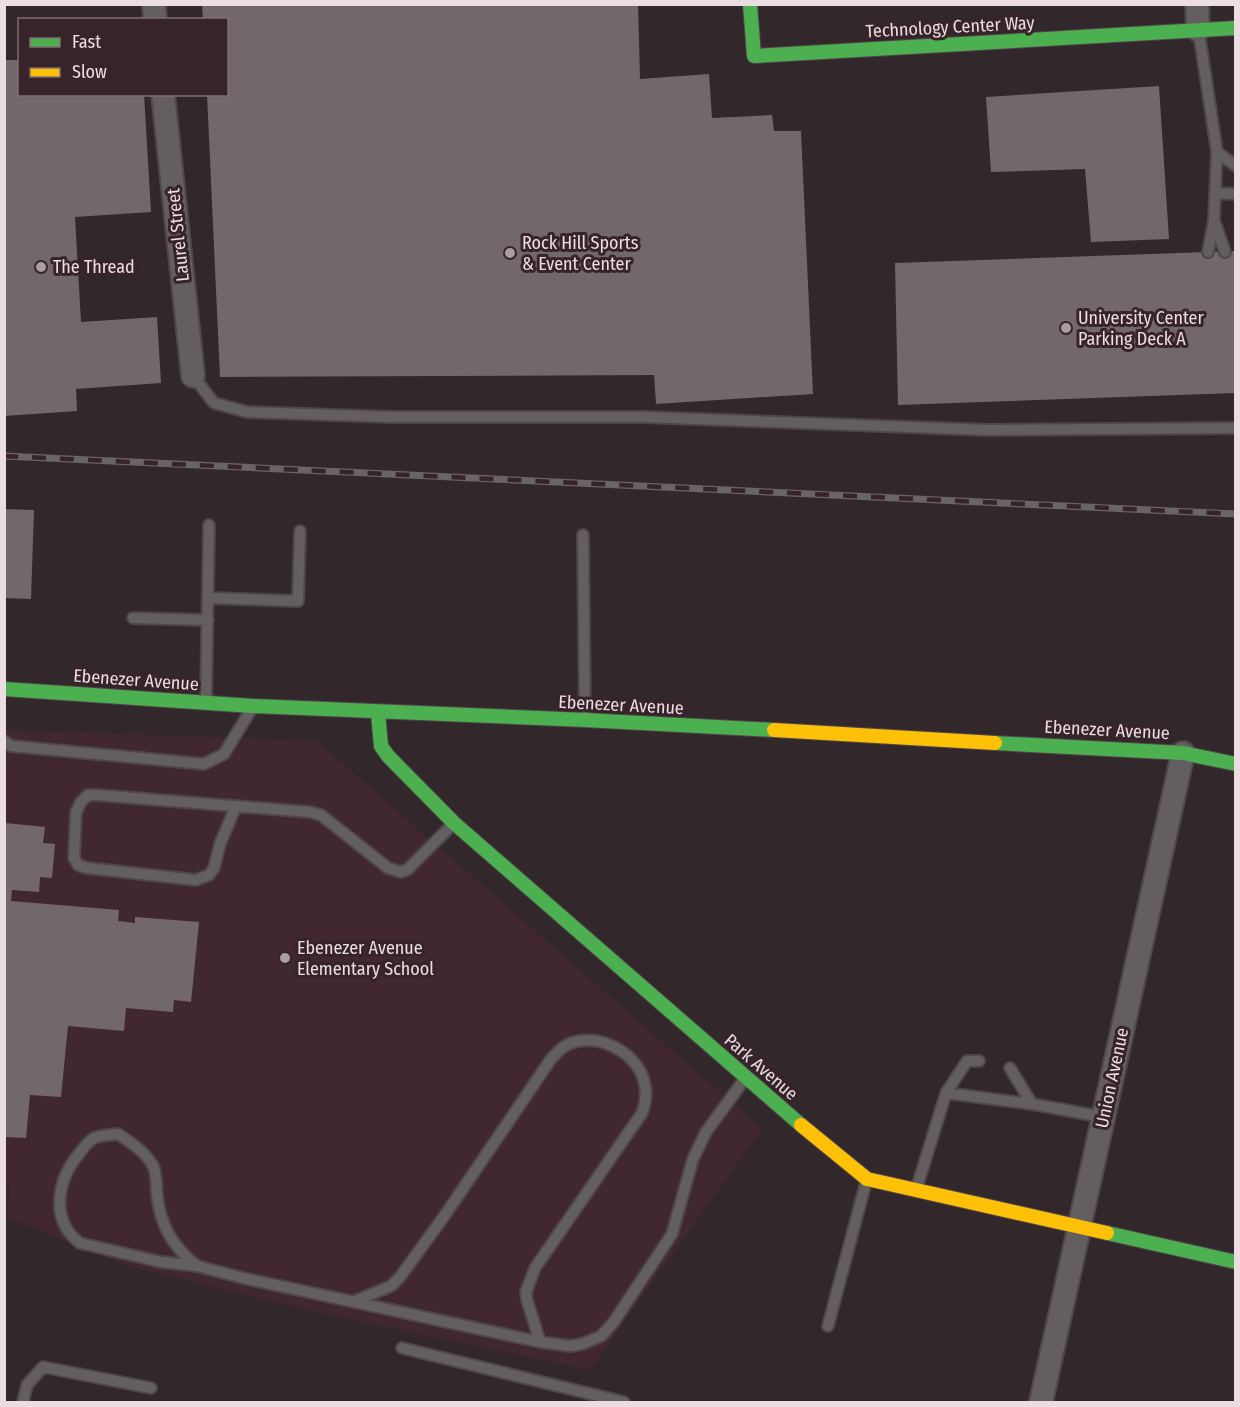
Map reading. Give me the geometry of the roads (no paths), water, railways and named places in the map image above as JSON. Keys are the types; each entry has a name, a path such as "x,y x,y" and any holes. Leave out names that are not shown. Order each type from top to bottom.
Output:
{"street":[{"name":"Technology Center Way","path":"750,4 754,56 1236,28"},
{"path":"1197,4 1198,30"},
{"name":"Laurel Street","path":"163,96 193,376"},
{"name":"Ebenezer Avenue","path":"4,689 253,706 585,720 1183,753 1236,764"},
{"name":"Park Avenue","path":"378,712 381,746 388,756 454,823 817,1139 867,1179 1236,1262"},
{"name":"Union Avenue","path":"1041,1402 1183,753"}],"lane":[{"path":"1198,30 1217,152 1214,220 1208,252"},
{"path":"1217,152 1236,166"},
{"path":"1215,193 1236,194"},
{"path":"1214,220 1225,252"},
{"path":"193,376 214,403 246,412 392,417 645,417 989,430 1236,428"},
{"path":"206,703 209,525"},
{"path":"209,598 298,601 300,531"},
{"path":"583,535 585,720"},
{"path":"133,618 208,620"},
{"path":"4,741 11,746 204,764 224,754 253,706"},
{"path":"236,806 223,836 214,868 209,875 203,878 196,880 87,868 78,865 74,858 76,812 88,795 236,806 310,812 321,816 388,868 401,872 407,870 454,823"},
{"path":"355,1301 391,1286 400,1277 552,1059 563,1047 572,1043 600,1041 617,1048 636,1065 644,1080 645,1105 642,1113 535,1268 526,1292 540,1342"},
{"path":"916,1190 946,1094 967,1060 980,1061"},
{"path":"1011,1068 1032,1104"},
{"path":"197,1266 187,1258 163,1226 159,1213 154,1167 142,1153 118,1134 96,1137 90,1141 71,1162 60,1198 63,1223 80,1243 162,1263 197,1266 540,1342 570,1346 582,1344 601,1336 613,1323 672,1234 688,1172 706,1132 746,1077"},
{"path":"946,1094 1032,1104 1103,1117"},
{"path":"828,1326 867,1179"},
{"path":"402,1348 624,1402"},
{"path":"23,1402 27,1384 43,1367 151,1388"}],"railway":[{"path":"4,456 1236,514"}],"place":[{"name":"Rock Hill Sports & Event Center","path":"510,253"},
{"name":"The Thread","path":"41,267"},
{"name":"University Center Parking Deck A","path":"1066,328"},
{"name":"Ebenezer Avenue Elementary School","path":"285,958"}]}
